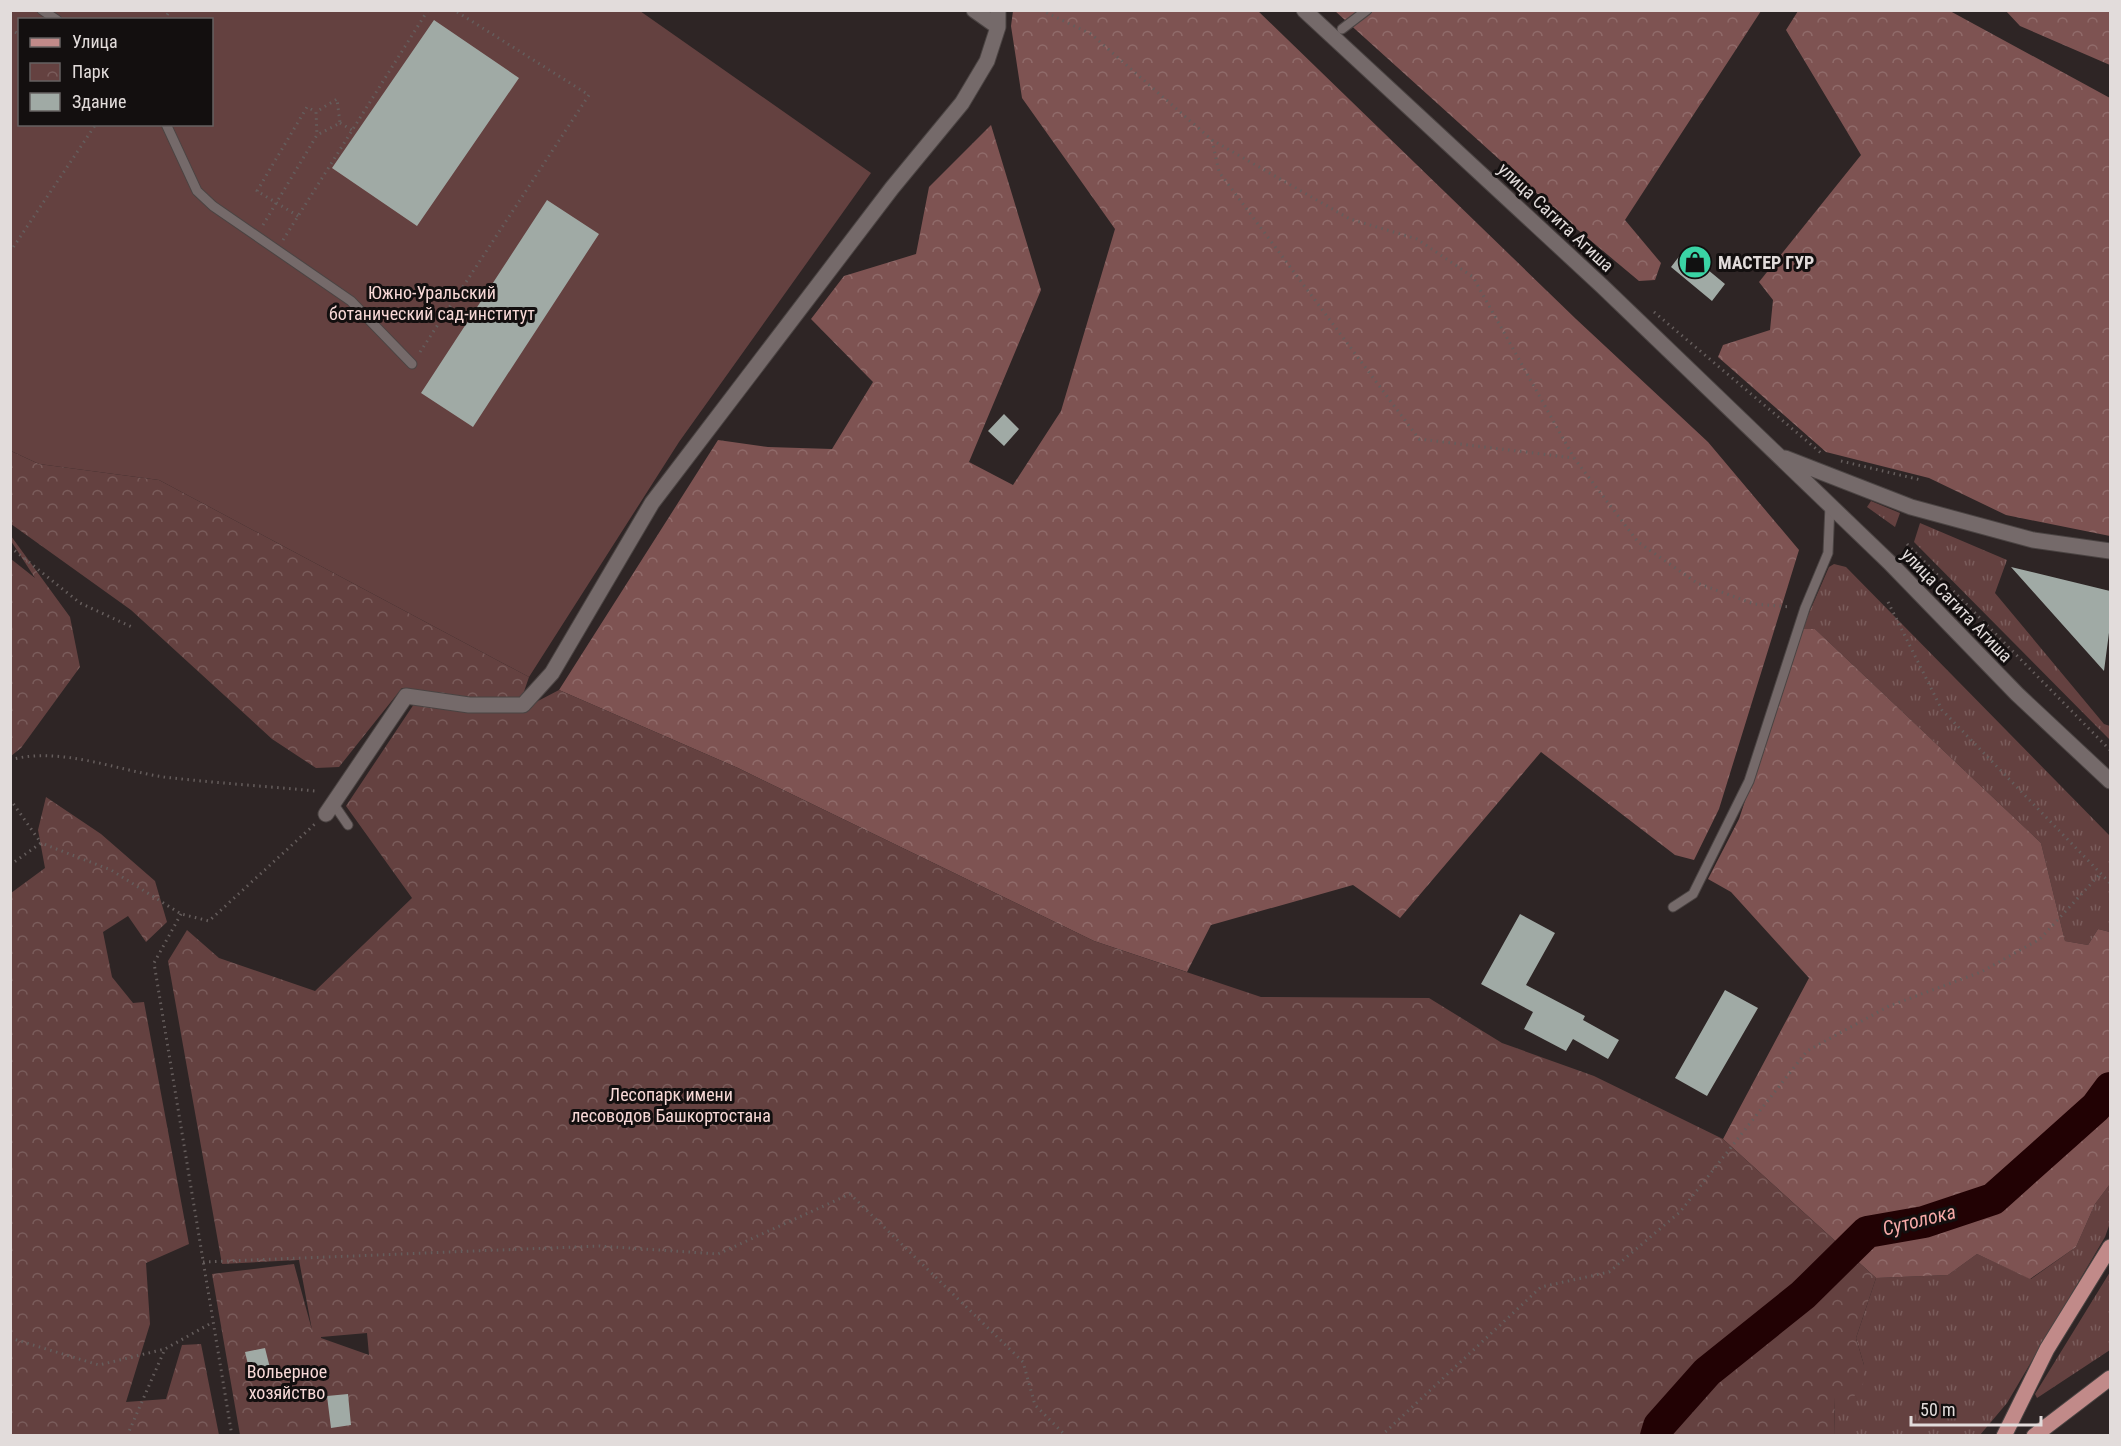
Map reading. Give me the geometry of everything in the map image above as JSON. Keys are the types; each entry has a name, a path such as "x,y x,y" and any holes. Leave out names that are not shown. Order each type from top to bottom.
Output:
{"main road":[{"path":"974,10 998,27"},
{"path":"329,809 406,696 469,705 523,705 552,673 652,503 892,188 962,103 987,61 998,27 998,10"},
{"name":"улица Сагита Агиша","path":"1304,10 1602,286 1830,505 2017,694 2110,781"},
{"name":"улица Сагита Агиша","path":"1777,455 1911,507 2033,540 2110,551"},
{"path":"2004,1436 2047,1349 2110,1247"},
{"path":"2034,1436 2110,1378"}],"lane":[{"path":"1342,29 1367,10"},
{"path":"167,126 197,191 213,206 256,237 351,302 412,364"},
{"path":"1673,907 1693,894 1749,781 1805,608 1828,553 1830,505"},
{"path":"329,809 348,825"}],"path":[{"path":"276,250 428,10"},
{"path":"412,364 589,96 454,10"},
{"path":"1041,10 1091,34 1212,140 1350,219 1417,238 1473,278 1574,458 1638,542 1697,583 1754,604 1805,608"},
{"path":"316,112 337,99 340,123"},
{"path":"298,216 257,191 307,107 316,112"},
{"path":"316,112 317,135"},
{"path":"340,123 352,130"},
{"path":"256,237 317,135 340,123"},
{"path":"10,252 95,126"},
{"path":"1212,140 1220,172 1419,439 1574,458"},
{"path":"1647,305 1811,446 1829,457"},
{"path":"1836,460 1921,480"},
{"path":"1906,544 2110,750"},
{"path":"10,547 80,603 134,628"},
{"path":"1888,602 1942,710 2110,883"},
{"path":"10,760 22,757 87,759 162,777 315,790"},
{"path":"10,799 41,843 111,870 181,914 209,921 329,809"},
{"path":"10,865 41,843"},
{"path":"1381,1436 1541,1287 1609,1272 1680,1212 1807,1051 1889,1006 1981,972 2040,939 2101,873"},
{"path":"181,914 154,963 232,1436"},
{"path":"203,1262 599,1245 718,1254 850,1194 1023,1362 1035,1404 1066,1436"},
{"path":"10,1338 99,1365 165,1350 213,1322"},
{"path":"127,1436 165,1350"}],"green space":[{"name":"Южно-Уральский ботанический сад-институт","path":"11,11 640,11 871,173 679,442 529,677 159,480 39,464 11,451"},
{"path":"1013,11 1258,11 1576,319 1708,442 1799,550 1719,809 1694,860 1675,855 1541,752 1400,918 1353,885 1211,925 1187,972 1094,941 738,768 559,690 718,440 768,447 832,449 873,382 811,319 844,276 916,254 929,187 991,125 1041,290 969,462 1013,485 1061,411 1115,229 1022,98 1011,26"},
{"path":"1335,11 1761,11 1625,220 1661,263 1655,280 1639,281 1572,225"},
{"path":"1798,11 1950,11 2110,98 2110,536 2006,515 1929,478 1826,452 1718,357 1723,345 1770,330 1773,300 1759,282 1861,155 1786,30"},
{"path":"2006,11 2110,11 2110,65 2020,26"},
{"name":"Лесопарк имени лесоводов Башкортостана","path":"11,451 39,464 159,480 529,677 517,712 559,690 738,768 1094,941 1261,997 1429,998 1502,1043 1594,1076 1723,1139 1876,1278 1856,1338 1864,1365 1863,1384 1850,1402 1835,1397 1834,1436 240,1435 212,1274 294,1264 312,1330 299,1260 222,1264 168,961 187,930 219,958 315,991 412,898 346,806 414,704 448,695 402,688 339,767 316,768 272,739 131,610 11,524","holes":["367,1333 369,1355 321,1338 321,1337"]},
{"path":"1871,501 1900,513 1895,527 1867,507"},
{"path":"1920,523 2007,560 1995,593 2104,724 2110,726 2110,740 1914,542"},
{"path":"11,536 70,617 80,667 21,748 11,756 11,559 35,578 11,541"},
{"path":"1834,564 1846,567 2110,836 2110,932 2098,929 2088,945 2065,941 2041,843 1815,629 1802,629 1829,567"},
{"path":"1802,629 1815,629 2041,843 2065,941 2088,945 2098,929 2110,932 2110,1184 2095,1204 2076,1247 2030,1279 1977,1254 1948,1275 1876,1278 1723,1139 1809,978 1731,892 1708,879 1739,819"},
{"path":"46,797 101,834 155,881 167,922 146,942 128,916 103,932 112,977 133,1003 144,1002 189,1244 146,1263 150,1324 126,1402 166,1399 182,1345 201,1344 219,1435 11,1435 11,893 45,868 38,830"},
{"path":"2110,1184 2110,1223 2105,1237 2007,1403 1980,1435 1834,1436 1835,1397 1864,1365 1856,1338 1876,1278 1948,1275 1977,1254 2031,1279 2076,1247 2095,1204"},
{"path":"2110,1272 2110,1350 2037,1398 2035,1394"}],"building":[{"path":"434,20 519,78 417,226 332,168"},
{"path":"547,200 599,234 473,427 421,393"},
{"path":"1684,250 1725,284 1712,301 1671,267"},
{"path":"1004,414 1019,429 1004,446 988,431"},
{"path":"2011,567 2110,591 2110,625 2104,671"},
{"path":"1520,914 1555,933 1526,985 1585,1016 1583,1020 1619,1040 1608,1059 1573,1039 1566,1051 1524,1029 1533,1012 1481,984"},
{"path":"1725,990 1758,1008 1707,1096 1675,1078"},
{"path":"265,1348 270,1368 250,1373 245,1352"},
{"path":"348,1394 351,1425 331,1428 327,1396"}],"waterway":[{"name":"Сутолока","path":"1656,1436 1659,1426 1707,1372 1803,1295 1867,1232 1924,1222 1993,1199 2096,1107 2110,1088"}],"place":[{"name":"МАСТЕР ГУР","path":"1695,262"}],"park label":[{"name":"Вольерное хозяйство","path":"287,1381"}]}
